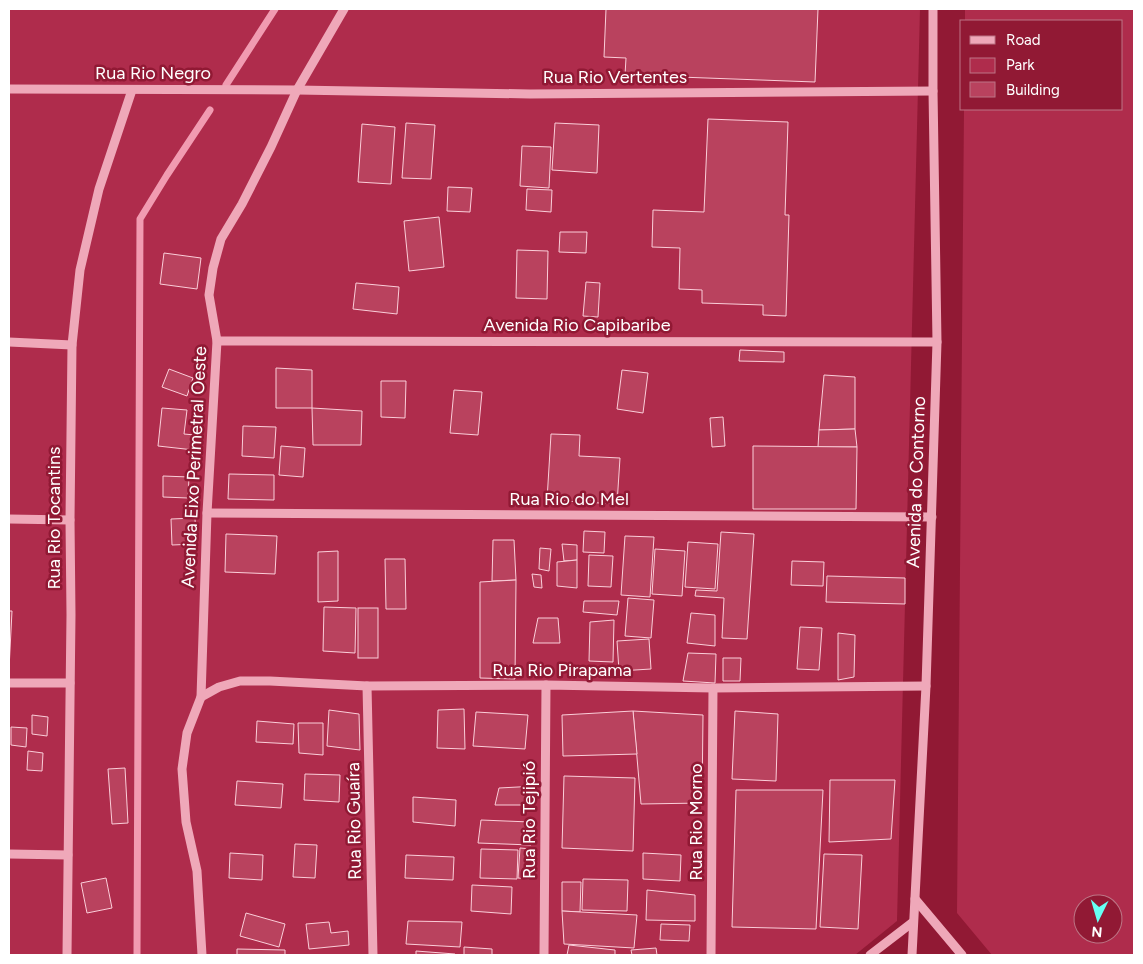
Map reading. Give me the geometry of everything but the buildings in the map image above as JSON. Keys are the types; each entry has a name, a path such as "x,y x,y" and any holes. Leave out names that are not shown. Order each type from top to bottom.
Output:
{"street":[{"name":"Avenida Eixo Perimetral Oeste","path":"202,955 197,871 186,822 182,769 187,733 201,697 207,513 217,341 209,295 213,268 221,240 267,155 297,90 344,9"},
{"name":"Avenida do Contorno","path":"912,955 926,686 937,342 933,9"},
{"name":"Rua Rio Negro","path":"9,89 297,90"},
{"name":"Rua Rio Tocantins","path":"68,955 72,345 80,270 99,189 132,90"},
{"name":"Rua Rio Vertentes","path":"297,90 530,94 933,91"},
{"name":"Avenida Rio Capibaribe","path":"217,341 937,342"},
{"path":"9,342 72,345"},
{"name":"Rua Rio do Mel","path":"207,513 932,517"},
{"path":"9,519 70,520"},
{"name":"Rua Rio Pirapama","path":"201,697 219,687 240,681 367,686 546,685 713,688 926,686"},
{"path":"9,683 70,683"},
{"name":"Rua Rio Tejipió","path":"544,955 546,685"},
{"name":"Rua Rio Guaíra","path":"367,686 373,955"},
{"name":"Rua Rio Morno","path":"711,955 713,688"},
{"path":"9,854 68,855"},
{"path":"915,899 962,955"},
{"path":"870,955 914,922"}],"green space":[{"path":"9,9 920,9 897,921 855,955 9,955"},
{"path":"965,9 1134,9 1134,955 992,955 957,913 964,110 1123,110 1123,20 965,20"}],"waterway":[{"path":"226,85 275,9"},
{"path":"137,955 140,219 210,110"}]}
